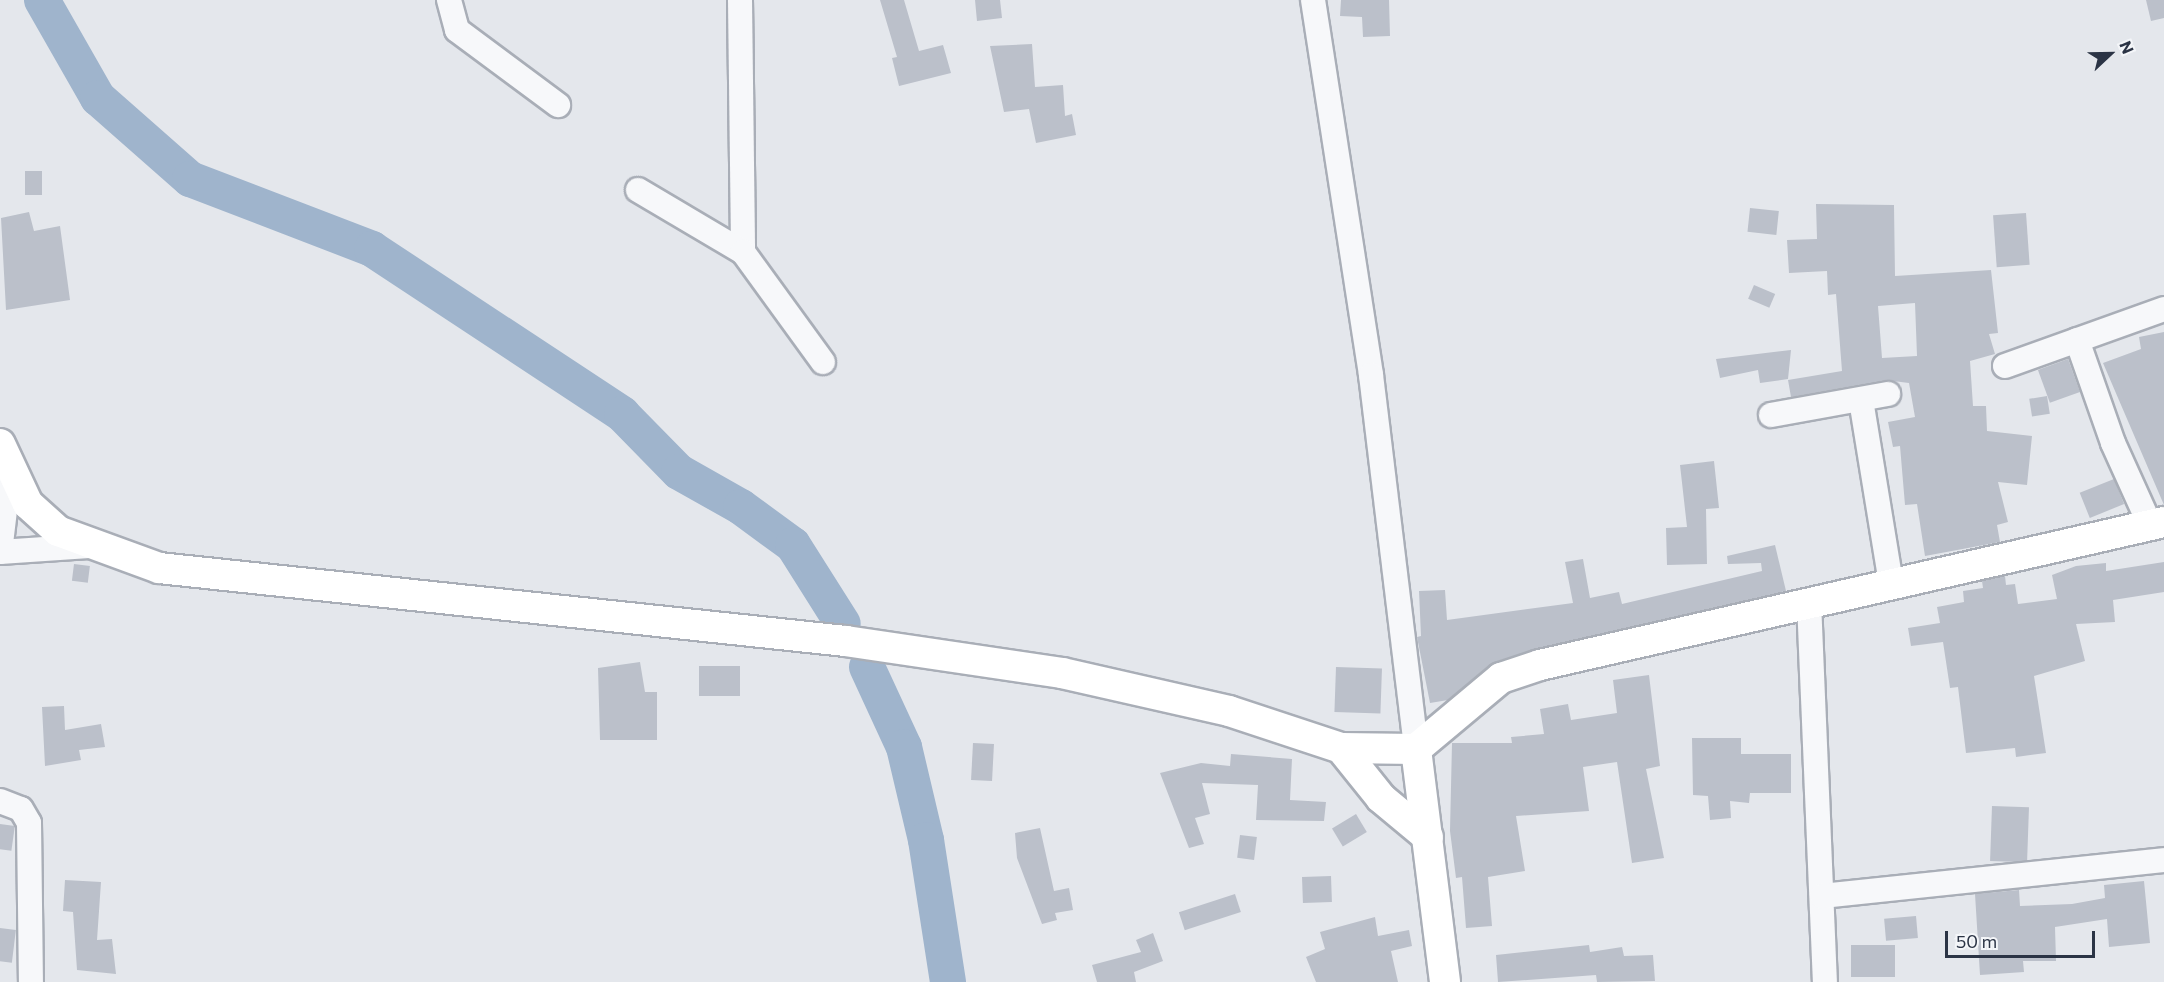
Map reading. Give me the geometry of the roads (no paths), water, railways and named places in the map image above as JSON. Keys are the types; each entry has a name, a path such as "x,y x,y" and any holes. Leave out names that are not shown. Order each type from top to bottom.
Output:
{"main road":[{"path":"5,456 28,504 58,531 89,546 159,568 846,641 1062,673 1229,711 1341,748 1416,749 1455,711 1513,673 1809,602 2157,523"},
{"path":"1341,748 1381,798 1428,837"},
{"path":"1416,749 1446,982"}],"street":[{"path":"448,0 457,30 558,105"},
{"path":"740,0 743,252"},
{"path":"1313,0 1371,375 1416,749"},
{"path":"638,189 743,252 823,362"},
{"path":"2005,366 2164,309"},
{"path":"2077,340 2113,443 2157,523"},
{"path":"1771,415 1888,394"},
{"path":"1861,400 1891,583"},
{"path":"5,456 0,552 89,546"},
{"path":"1809,602 1825,982"},
{"path":"0,801 21,809 29,823 31,982"},
{"path":"1822,896 2164,860"}],"waterway":[{"path":"42,0 98,98 190,179 372,249 622,414 679,472 741,507 793,545 843,624"},
{"path":"867,667 904,747 926,840 948,982"}]}
